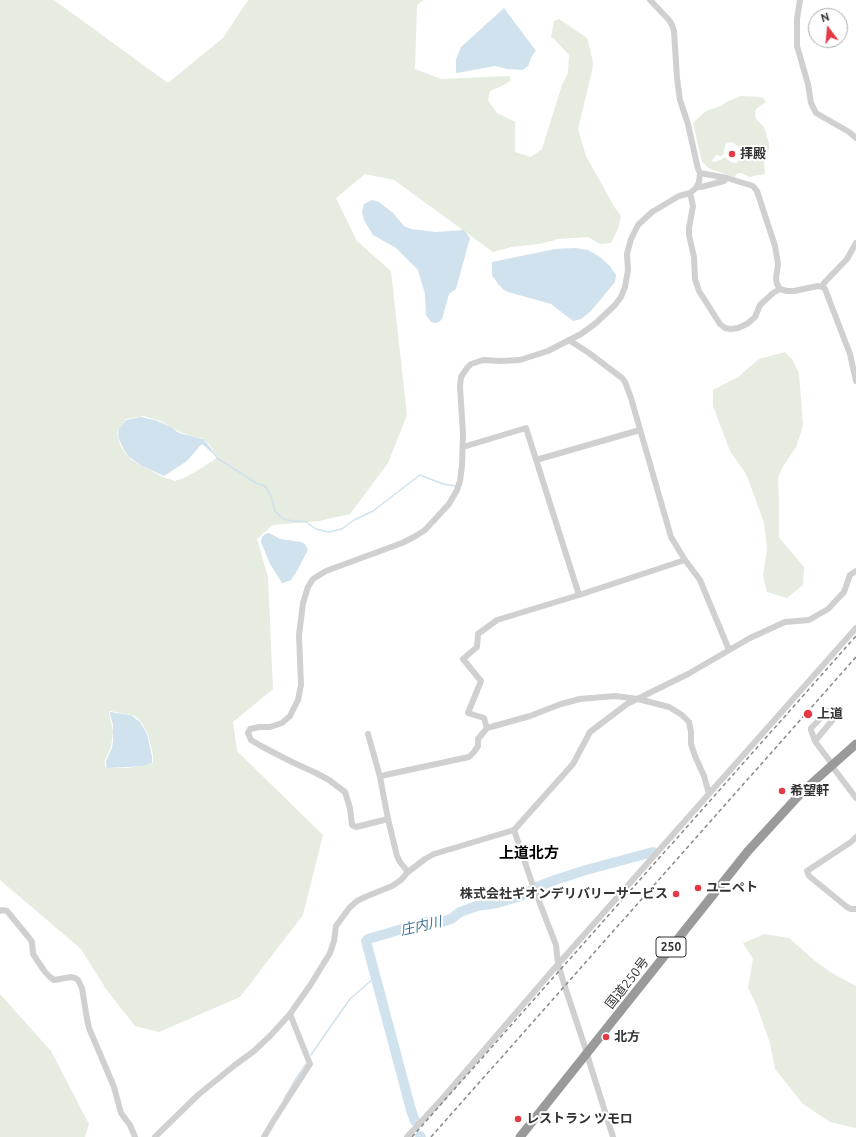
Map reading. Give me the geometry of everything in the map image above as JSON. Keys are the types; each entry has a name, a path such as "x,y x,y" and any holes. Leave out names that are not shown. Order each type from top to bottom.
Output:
{"highway":[{"name":"国道250号","path":"520,1137 748,851 803,791 856,744"}],"street":[{"path":"388,819 356,828 352,825 350,808 345,792 329,780 251,740 248,733 250,730 260,727 270,727 282,723 290,716 298,700 300,685 299,634 302,609 308,587 313,579 326,570 402,543 426,530 448,504 457,490 460,481 463,447 460,387 461,377 467,368 471,364 483,360 520,360 548,351 581,334 596,323 615,305 621,297 625,287 628,270 627,254 631,239 638,225 652,212 679,196 690,193 696,188 699,182 700,173 688,124 680,100 677,78 675,36 669,20 650,0"},
{"path":"800,0 797,19 797,46 808,84 811,103 816,114 849,132 856,138"},
{"path":"700,173 727,178 752,186 757,191 775,246 778,264 776,278 777,284 780,289 787,291 818,286 825,289 853,353 856,381"},
{"path":"697,186 702,187 724,181 727,178"},
{"path":"690,193 692,206 689,235 694,257 695,279 699,291 720,324 725,328 731,329 747,324 755,317 760,305 773,293 780,289"},
{"path":"823,287 824,283 847,259 856,243"},
{"path":"569,340 622,378 625,382 671,537 685,560 700,580 729,650"},
{"path":"463,447 526,428 579,595"},
{"path":"536,460 640,430"},
{"path":"487,728 484,718 468,713 481,681 463,659 476,647 478,634 497,620 685,560"},
{"path":"155,1137 198,1095 234,1065 254,1051 290,1014 330,953 334,941 336,926 350,906 356,901 392,886 425,859 434,854 514,830 573,764 590,732 627,704 688,674 750,638 785,622 809,620 828,609 844,592 850,575 856,571"},
{"path":"408,1137 558,964 856,628"},
{"path":"380,777 469,757 478,746 478,739 487,728 530,716 561,704 580,699 616,696 638,699 669,707 682,714 689,722 691,744 704,776 709,794"},
{"path":"815,741 836,716 834,710 828,711 811,728 811,730 815,741 829,760 831,766 856,798"},
{"path":"368,734 380,777 397,856 408,872"},
{"path":"514,830 556,945 558,964 588,1053 590,1064 613,1137"},
{"path":"856,837 851,842 807,871 809,876 847,907 856,909"},
{"path":"0,911 7,911 30,939 32,942 33,954 50,977 54,980 70,977 78,980 82,988 86,1019 114,1087 121,1113 130,1125 135,1137"},
{"path":"264,1137 310,1064 290,1014"}],"shaded area":[{"path":"0,0 54,0 168,83 223,38 248,0 424,0 417,5 415,69 441,79 509,76 511,80 490,91 488,100 497,113 515,122 515,152 531,157 542,149 562,85 568,73 569,55 551,37 554,21 559,19 587,38 591,53 593,64 592,71 578,129 586,156 621,216 618,229 611,243 600,244 588,237 559,239 539,244 511,247 493,252 394,180 365,174 336,198 357,241 391,271 407,415 388,463 350,514 319,521 273,525 257,539 268,577 273,689 233,722 237,751 323,835 303,915 240,997 159,1032 135,1026 106,989 81,949 0,880","holes":["144,416 160,421 180,432 202,438 208,443 218,457 186,477 175,481 161,476 142,466 132,460 125,453 121,447 117,434 126,419","110,711 132,715 141,722 148,734 153,755 153,763 127,768 107,768 105,766 105,760 111,747 113,732 109,713"]},
{"path":"741,96 760,97 766,102 756,109 755,115 756,119 764,127 769,143 769,149 764,161 765,174 749,177 742,173 738,173 734,177 710,169 702,162 693,123 706,111 721,106 728,101","holes":["732,142 741,150 742,156 737,163 731,162 724,157 721,160 712,161 716,155 723,155 725,145 727,143"]},
{"path":"785,352 792,359 799,373 803,426 796,447 782,468 778,478 779,537 804,567 803,585 787,598 767,592 763,576 767,548 764,523 746,474 730,451 713,406 713,390 738,377 759,359"},
{"path":"765,934 789,938 814,960 832,973 856,986 856,1128 830,1122 803,1104 775,1069 770,1043 756,1004 748,988 753,959 743,943"},
{"path":"0,994 51,1051 89,1124 85,1137 0,1137"}],"water":[{"path":"504,8 536,51 528,66 523,70 507,69 495,66 457,73 456,59 461,47"},
{"path":"372,200 379,202 393,213 404,226 411,229 436,232 464,230 470,238 456,289 449,294 442,319 439,322 431,322 426,315 425,294 418,270 396,248 373,235 364,220 362,212 364,204"},
{"path":"575,248 588,250 600,257 610,266 616,275 615,282 590,312 581,319 573,321 551,304 508,292 498,284 492,275 492,262 555,249"},
{"path":"141,417 155,420 171,427 179,433 203,439 217,457 202,444 187,461 164,476 142,466 128,456 118,435 119,429 126,420"},
{"path":"269,533 280,539 301,542 305,544 308,550 291,580 283,583 270,564 261,542 262,537"},
{"path":"110,712 131,715 140,722 147,734 152,763 143,766 107,768 106,761 112,748 113,741 113,725"}],"waterway":[{"path":"213,452 218,459 256,483 265,486 271,496 275,511 282,518 306,522 316,529 328,532 342,529 354,520 373,511 420,475 443,484 456,486"},
{"name":"庄内川","path":"415,1121 366,941 368,939 426,922 439,923 451,919 460,912 477,906 497,903 521,896 537,887 555,880 653,852"},
{"path":"311,1055 350,999 375,977"},
{"path":"284,1099 306,1064"}],"railway":[{"path":"412,1137 856,636"},
{"path":"431,1137 856,657"}],"place":[{"name":"拝殿","path":"732,154"},
{"name":"上道","path":"808,714"},
{"name":"希望軒","path":"782,791"},
{"name":"ユニペト","path":"698,888"},
{"name":"株式会社ギオンデリバリーサービス","path":"676,894"},
{"name":"北方","path":"606,1037"},
{"name":"レストラン ツモロ","path":"518,1119"}],"district":[{"name":"上道北方","path":"529,853"}]}
